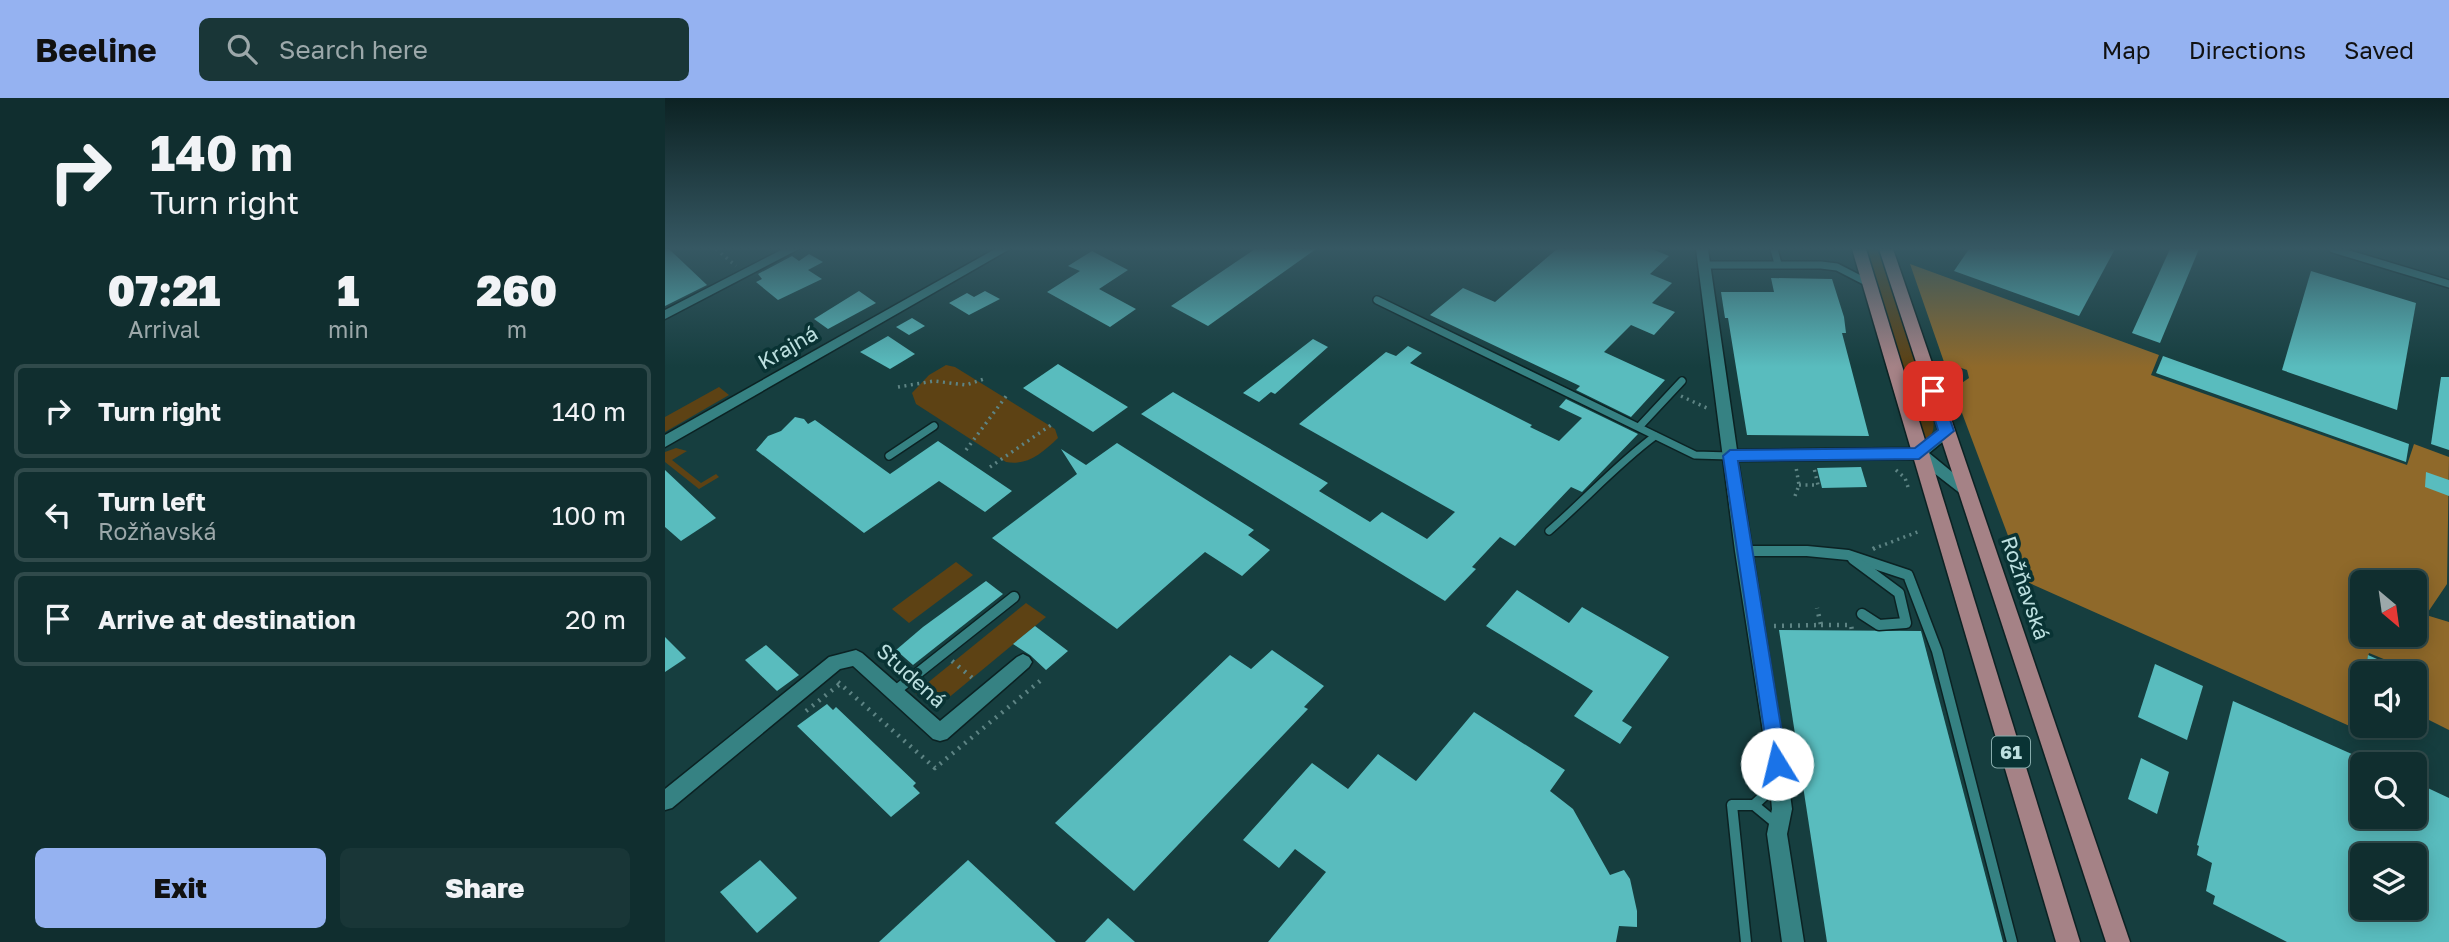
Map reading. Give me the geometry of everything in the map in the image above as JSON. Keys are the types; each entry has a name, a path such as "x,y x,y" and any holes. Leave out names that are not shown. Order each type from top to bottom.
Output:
{"main road":[{"name":"61","path":"1870,288 2068,942"},
{"name":"Rožňavská","path":"1899,288 2118,942"}],"street":[{"path":"666,315 717,288"},
{"name":"Krajná","path":"665,442 935,288"},
{"path":"1707,288 1742,551 1777,764 1782,809 1777,834 1793,942"},
{"path":"1730,456 1919,453 1946,431"},
{"path":"1919,453 1966,491"},
{"name":"Studená","path":"665,801 835,662 856,658 940,733 1023,662"}],"lane":[{"path":"1377,300 1695,455 1730,456"},
{"path":"1639,427 1682,381"},
{"path":"889,456 934,426"},
{"path":"1549,531 1588,498 1625,458 1654,436"},
{"path":"1742,551 1807,551 1852,556 1908,575 1937,651 2013,942"},
{"path":"1852,556 1899,593 1906,623 1879,625 1862,614"},
{"path":"894,692 1014,597"},
{"path":"1754,805 1768,792 1777,764"},
{"path":"1746,942 1732,805 1754,805 1779,826"}],"path":[{"path":"898,387 940,381 957,386 974,384 984,379"},
{"path":"1672,392 1711,410"},
{"path":"967,450 1007,395"},
{"path":"990,467 1054,423"},
{"path":"1795,496 1799,485 1796,466"},
{"path":"1799,485 1818,485 1814,466"},
{"path":"1896,470 1905,478 1909,490"},
{"path":"1852,556 1920,531"},
{"path":"1817,608 1821,625"},
{"path":"1774,625 1851,625 1852,631"},
{"path":"943,653 988,692"},
{"path":"799,715 840,684"}],"shaded area":[{"path":"1877,288 1892,288 1932,411 1933,432 1925,442"},
{"path":"1918,288 1977,288 2159,355 2151,375 2407,465 2414,444 2449,457 2447,584 2427,614 2427,570 2350,570 2350,648 2427,648 2427,615 2449,622 2449,730 2427,719 2427,661 2388,661 2369,653 2367,661 2350,661 2350,726 2025,581 1953,389 1969,378 1967,370 1944,362"},
{"path":"946,365 955,367 1055,429 1058,438 1028,460 1006,462 916,404 912,393 929,375"},
{"path":"719,387 729,395 665,432 665,417"},
{"path":"676,448 687,451 672,460 701,483 716,474 719,477 699,489 665,462 665,452"},
{"path":"956,562 973,575 909,623 892,609"},
{"path":"1026,603 1046,617 935,709 915,693"}],"building":[{"path":"665,288 700,288 665,306"},
{"path":"764,288 802,288 778,300"},
{"path":"1053,288 1100,288 1136,309 1110,327 1047,292"},
{"path":"1197,288 1261,288 1208,326 1171,306"},
{"path":"1463,288 1495,302 1511,288 1667,288 1652,303 1675,312 1654,335 1631,325 1604,352 1665,380 1631,417 1576,390 1580,386 1430,315"},
{"path":"1773,288 1835,288 1844,317 1846,333 1842,333 1869,436 1747,435 1728,318 1725,318 1721,292 1774,292"},
{"path":"2002,288 2094,288 2079,316"},
{"path":"2152,288 2183,288 2160,343 2132,333"},
{"path":"2306,288 2368,288 2416,303 2397,410 2282,370"},
{"path":"859,291 876,303 828,329 814,319"},
{"path":"985,291 1000,299 969,315 949,303 967,293 974,297"},
{"path":"912,318 925,326 909,335 896,327"},
{"path":"888,336 915,354 890,369 860,352"},
{"path":"1313,339 1328,347 1275,394 1271,392 1259,402 1243,393"},
{"path":"1408,346 1422,353 1410,363 1559,441 1582,418 1559,407 1566,399 1638,434 1582,492 1571,487 1515,546 1500,537 1472,567 1476,569 1445,601 1141,414 1173,392 1328,483 1319,491 1370,522 1382,512 1427,539 1455,512 1299,424 1386,352 1396,356"},
{"path":"2163,356 2409,444 2406,462 2156,373"},
{"path":"1058,364 1128,407 1093,432 1023,388"},
{"path":"2441,377 2449,377 2449,450 2431,444"},
{"path":"795,417 804,419 808,424 815,420 890,474 938,441 1012,491 985,512 939,481 864,533 756,450 768,436 781,431"},
{"path":"1117,443 1254,530 1248,535 1270,550 1242,576 1205,552 1117,629 992,538 1077,474 1061,449 1086,465"},
{"path":"1861,467 1867,487 1822,488 1817,468"},
{"path":"665,470 716,518 681,541 665,527"},
{"path":"2426,472 2449,480 2449,496 2425,487"},
{"path":"986,581 1003,594 913,665 896,650 923,627"},
{"path":"1517,590 1569,623 1582,607 1669,657 1622,721 1632,727 1620,744 1574,716 1593,691 1486,626"},
{"path":"1035,626 1068,651 1046,670 1013,644"},
{"path":"1779,630 1921,631 2003,942 1827,942"},
{"path":"665,637 686,658 665,672"},
{"path":"766,645 799,675 777,691 745,660"},
{"path":"1272,650 1324,686 1304,707 1308,709 1134,891 1055,823 1230,655 1251,669"},
{"path":"2368,655 2382,661 2367,661"},
{"path":"2155,664 2203,686 2187,740 2138,717"},
{"path":"2233,701 2350,753 2350,829 2427,829 2427,788 2449,798 2449,942 2287,942 2213,904 2215,896 2206,891 2212,863 2197,855 2197,845"},
{"path":"827,704 833,710 836,707 916,783 913,786 920,793 891,817 797,726"},
{"path":"1474,712 1565,770 1550,791 1573,809 1610,875 1624,870 1630,879 1637,911 1637,927 1619,926 1616,942 1268,942 1326,872 1295,849 1279,868 1243,840 1312,763 1348,789 1378,754 1416,781"},
{"path":"2141,758 2169,772 2157,814 2128,799"},
{"path":"760,860 797,898 757,933 720,892"},
{"path":"968,860 1056,942 879,942"},
{"path":"1108,918 1135,942 1085,942"}],"route":[{"path":"1777,764 1742,551 1730,456 1919,453 1946,431 1933,391"}]}
